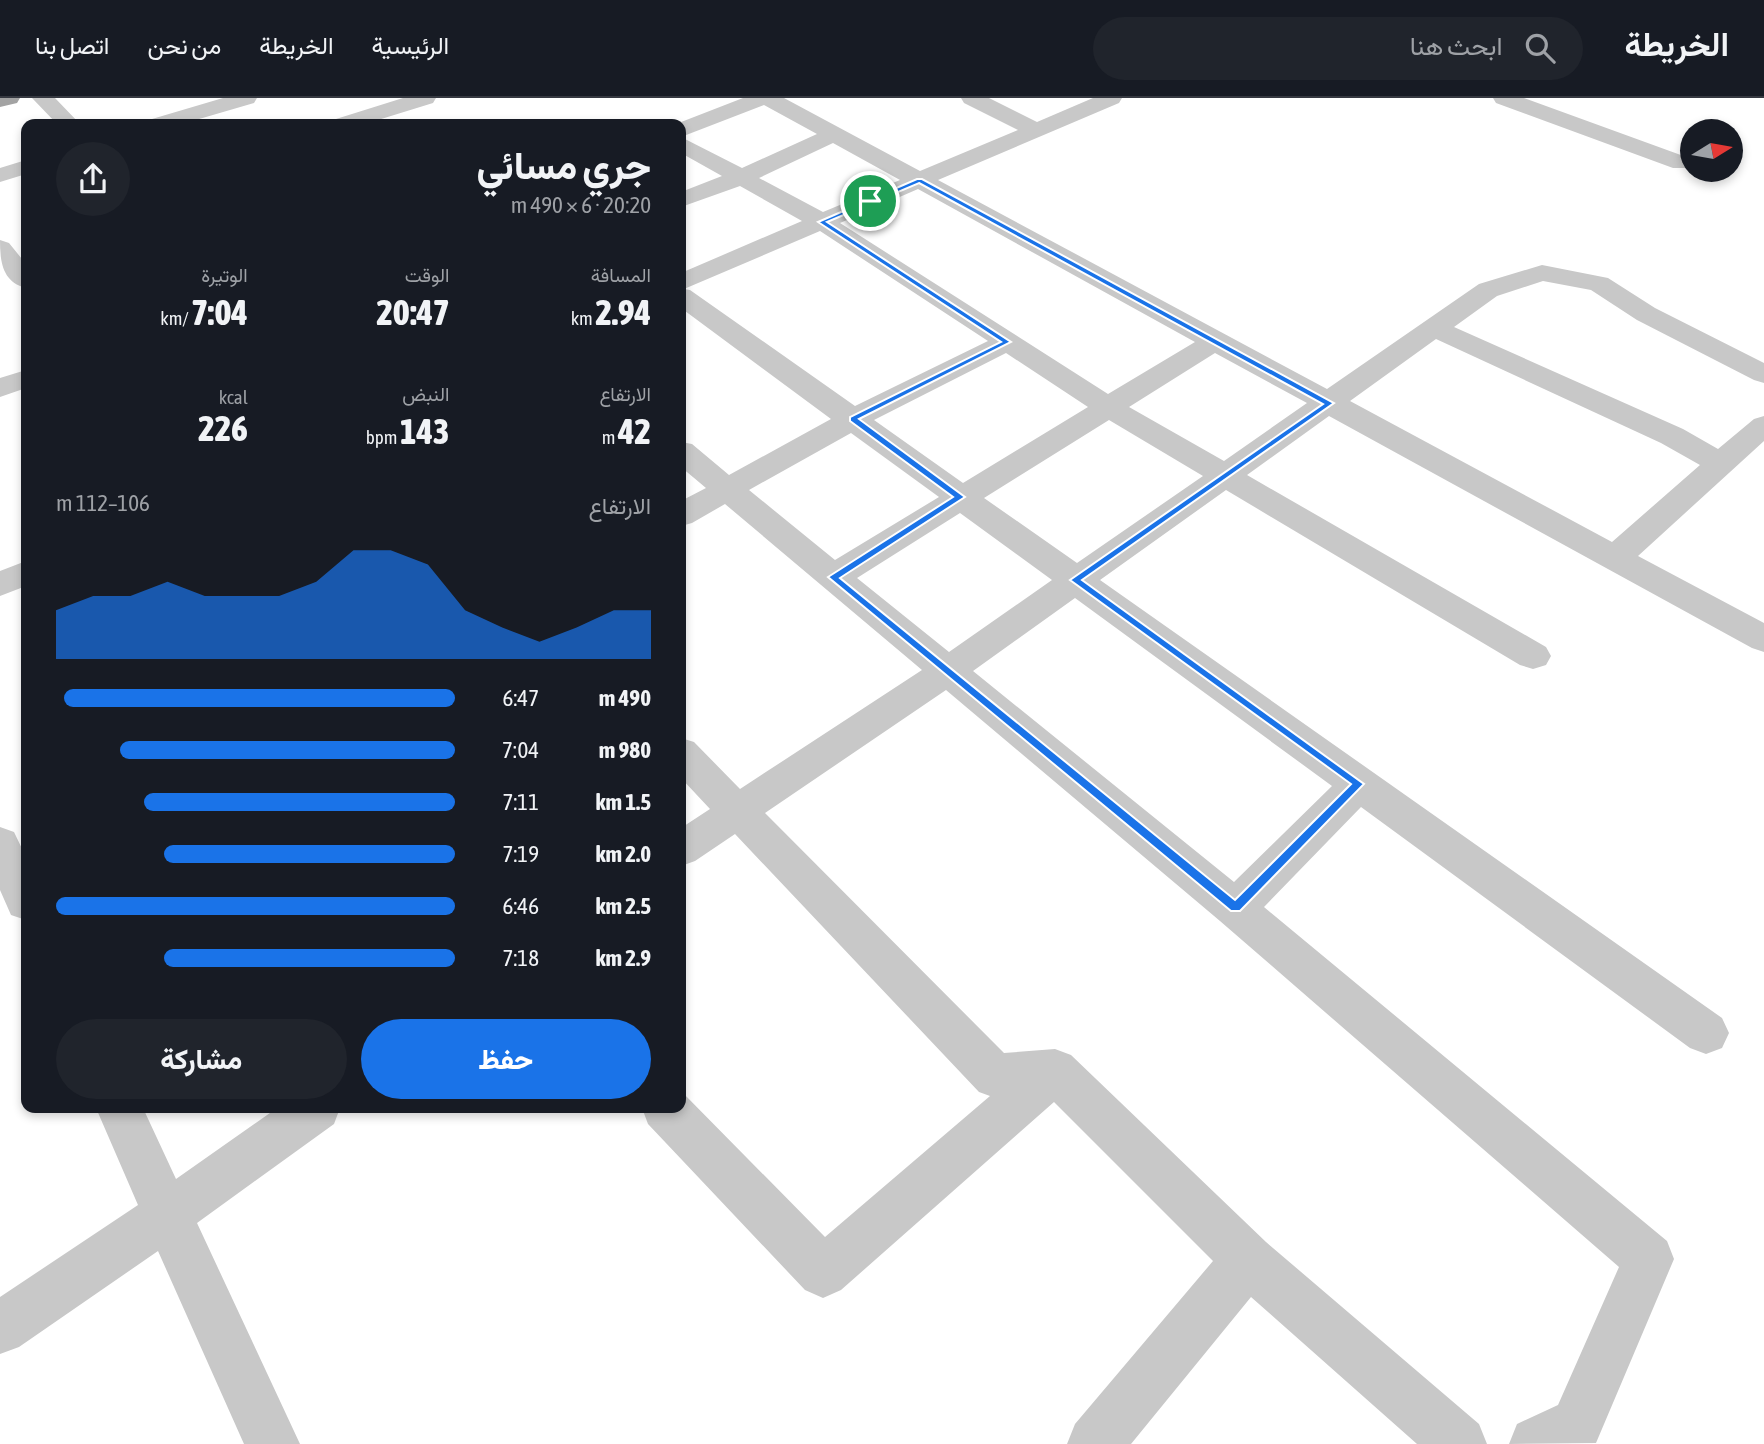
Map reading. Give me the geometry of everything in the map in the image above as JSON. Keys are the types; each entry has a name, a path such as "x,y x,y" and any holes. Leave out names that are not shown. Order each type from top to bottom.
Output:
{"main road":[{"path":"0,101 9,98"}],"street":[{"path":"43,98 64,119"},
{"path":"177,119 246,98"},
{"path":"686,128 762,98"},
{"path":"768,98 1764,639"},
{"path":"972,98 1036,130"},
{"path":"686,280 1111,98"},
{"path":"1504,98 1680,163"},
{"path":"363,119 419,104"},
{"path":"686,198 739,178 834,134"},
{"path":"686,147 822,222 1107,406 1534,656"},
{"path":"0,175 21,169"},
{"path":"4,239 21,271"},
{"path":"686,845 947,671 1228,476 1488,290 1542,273 1599,284 1646,314 1764,374"},
{"path":"686,300 1706,1033"},
{"path":"1434,328 1672,436 1720,463"},
{"path":"833,577 1215,341"},
{"path":"686,512 853,419 1007,342"},
{"path":"0,388 21,380"},
{"path":"1615,558 1764,425"},
{"path":"686,455 1236,908 1649,1259 1577,1424 1537,1444"},
{"path":"0,584 21,575"},
{"path":"686,758 995,1076 1055,1071 1248,1261 1459,1444"},
{"path":"1236,908 1359,784"},
{"path":"669,1113 823,1272 1055,1071"},
{"path":"121,1113 270,1443"},
{"path":"0,1328 167,1215 310,1113"},
{"path":"1095,1444 1248,1261"}],"route":[{"path":"919,180 1329,403 1228,476 1075,580 1359,784 1236,908 833,577 960,497 853,419 1007,342 822,222 870,201 919,180"}]}
